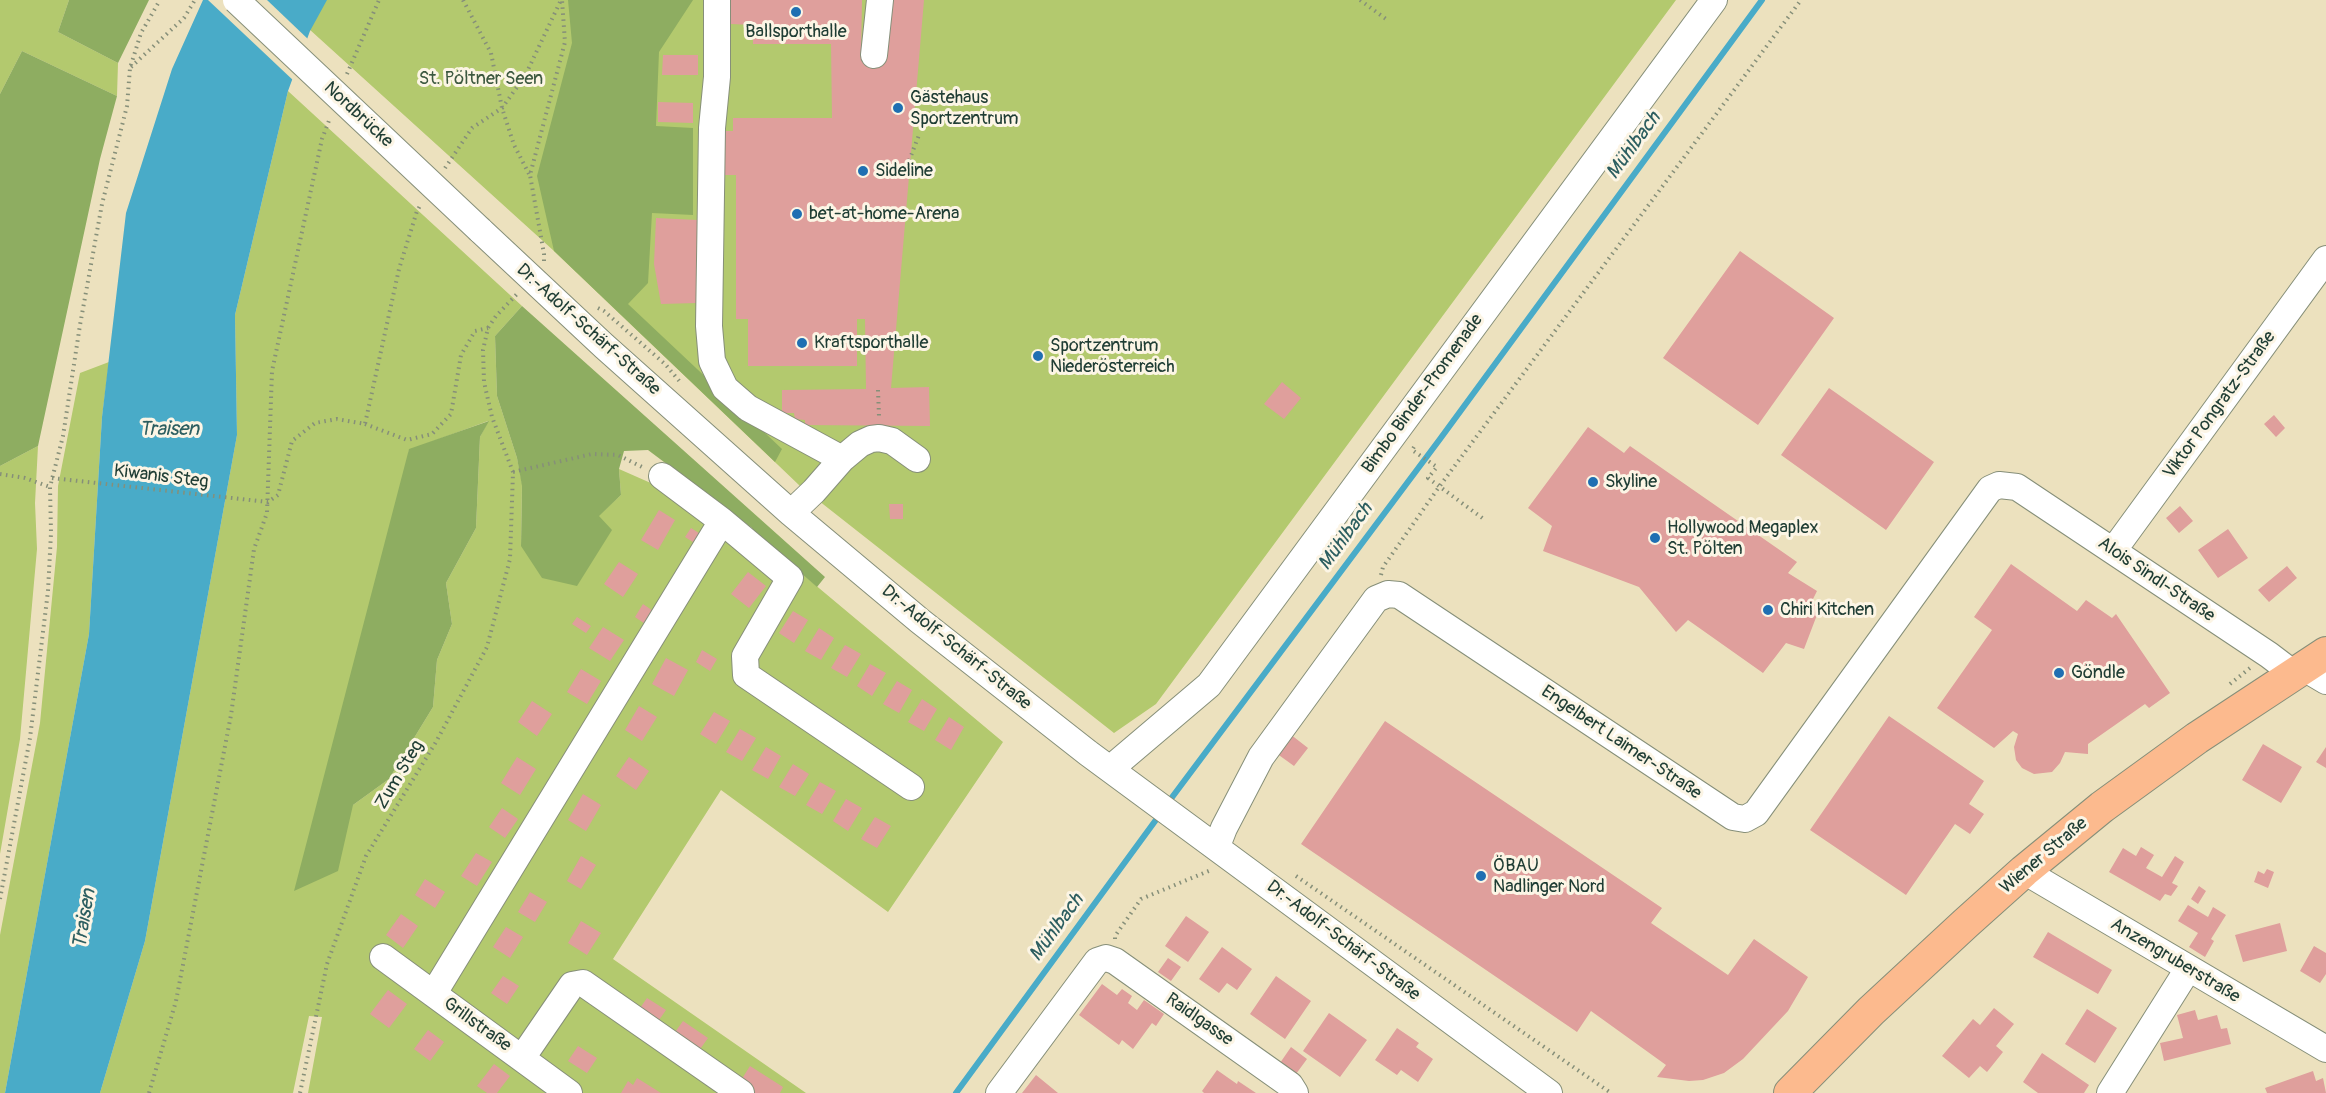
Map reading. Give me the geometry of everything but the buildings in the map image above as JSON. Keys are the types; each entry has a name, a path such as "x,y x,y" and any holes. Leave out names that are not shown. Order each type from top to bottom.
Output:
{"main road":[{"name":"Wiener Straße","path":"1790,1093 1871,1011 2024,871 2102,807 2197,738 2313,669"}],"street":[{"name":"Nordbrücke","path":"236,0 480,230"},
{"path":"717,0 717,77 712,128 711,175 709,326 712,361 725,388 748,408 842,459"},
{"path":"874,55 880,0"},
{"name":"Bimbo Binder-Promenade","path":"1110,769 1209,684 1714,0"},
{"name":"Dr.-Adolf-Schärf-Straße","path":"480,230 604,346 791,513 920,621 1110,769 1549,1093"},
{"name":"Viktor Pongratz-Straße","path":"2114,551 2326,259"},
{"path":"791,513 842,459 860,444 871,439 892,441 917,459"},
{"path":"662,476 722,521 790,578 745,656 746,675 910,787"},
{"name":"Engelbert Laimer-Straße","path":"1376,599 1388,594 1399,595 1732,817 1744,819 1755,813 1990,489 1999,485 2017,488"},
{"name":"Alois Sindl-Straße","path":"2017,488 2269,655 2313,669"},
{"path":"434,993 722,521"},
{"path":"1221,849 1261,757 1376,599"},
{"name":"Anzengruberstraße","path":"2024,871 2326,1049"},
{"name":"Grillstraße","path":"384,957 569,1093"},
{"path":"999,1093 1106,961"},
{"name":"Raidlgasse","path":"1106,961 1290,1085 1295,1093"},
{"path":"2110,1093 2188,969"},
{"path":"522,1058 572,985 583,983 741,1093"},
{"name":"Dr.-Adolf-Schärf-Straße","path":"1461,1030 1569,1093"}],"path":[{"path":"0,899 30,738 48,591 51,533 50,487 63,436 102,204 127,106 130,68 141,33 160,0"},
{"path":"130,68 184,18 195,0"},
{"path":"345,78 379,0"},
{"path":"463,0 491,53 502,108 514,145 530,175"},
{"path":"454,155 472,128 502,108 525,76 561,0"},
{"path":"1360,0 1386,20"},
{"path":"1376,599 1383,567 1439,487 1801,0"},
{"path":"148,1093 176,1001 231,715 254,549 267,513 272,371 322,139 334,109"},
{"path":"907,166 919,135"},
{"path":"365,424 399,269 417,211"},
{"path":"268,502 278,495 292,441 315,423 337,419 365,424 407,440 432,434 451,414 461,355 475,331 488,328"},
{"path":"1412,450 1437,468 1428,478 1485,520"},
{"name":"Zum Steg","path":"300,1093 327,964 366,856 436,742 488,648 510,559 513,472 592,454 618,454 662,476"},
{"path":"0,474 25,478 50,487"},
{"name":"Kiwanis Steg","path":"52,478 268,502"},
{"path":"1106,961 1114,936 1141,899 1213,870 1221,849"},
{"path":"1291,872 1611,1093"}],"green space":[{"path":"0,0 69,0 58,32 118,63 117,96 22,51 0,94"},
{"path":"69,0 149,0 118,63 58,32"},
{"name":"Sportzentrum Niederösterreich","path":"277,0 1676,0 1156,704 1114,733 800,486 554,251"},
{"path":"568,0 693,0 659,52 656,126 693,128 693,215 652,213 648,283 628,304 782,449 775,462 554,251 537,176 572,43"},
{"path":"22,51 117,96 100,159 38,446 0,466 0,94"},
{"path":"288,91 522,306 495,336 497,396 517,458 522,483 521,546 598,516 621,495 619,469 653,484 795,568 1003,742 888,912 721,790 613,959 806,1093 308,1093 322,1017 309,1016 293,1093 100,1093 145,941 237,435 235,315","holes":["488,421 480,437 476,528 446,583 452,624 437,660 433,707 389,779 353,805 409,450"]},
{"path":"522,306 825,577 817,587 795,568 760,547 752,528 648,450 624,451 619,469 621,495 599,516 612,530 577,586 542,578 521,546 522,486 517,458 497,396 495,336"},
{"path":"109,362 102,417 89,634 5,1093 0,1093 0,935 40,723 57,547 58,486 80,373"},
{"path":"489,421 480,437 476,528 446,583 452,624 437,660 433,707 389,779 353,805 338,871 294,891 409,449"},
{"path":"38,446 35,503 37,549 20,739 0,854 0,466"}],"water":[{"name":"Traisen","path":"203,0 327,0 310,31 288,91 235,315 237,435 145,941 100,1093 5,1093 89,634 102,417 126,213 172,69"}],"pier":[{"path":"208,0 267,0 310,41 295,82"}],"waterway":[{"name":"Mühlbach","path":"1167,804 1440,439 1762,0"},
{"name":"Mühlbach","path":"956,1093 1161,813"}],"place":[{"name":"Ballsporthalle","path":"796,12"},
{"name":"Gästehaus Sportzentrum","path":"898,108"},
{"name":"Sideline","path":"863,171"},
{"name":"bet-at-home-Arena","path":"797,214"},
{"name":"Kraftsporthalle","path":"802,343"},
{"name":"Sportzentrum Niederösterreich","path":"1038,356"},
{"name":"Skyline","path":"1593,482"},
{"name":"Hollywood Megaplex St. Pölten","path":"1655,538"},
{"name":"Chiri Kitchen","path":"1768,610"},
{"name":"Göndle","path":"2059,673"},
{"name":"ÖBAU Nadlinger Nord","path":"1481,876"}],"park label":[{"name":"St. Pöltner Seen","path":"481,79"}]}
